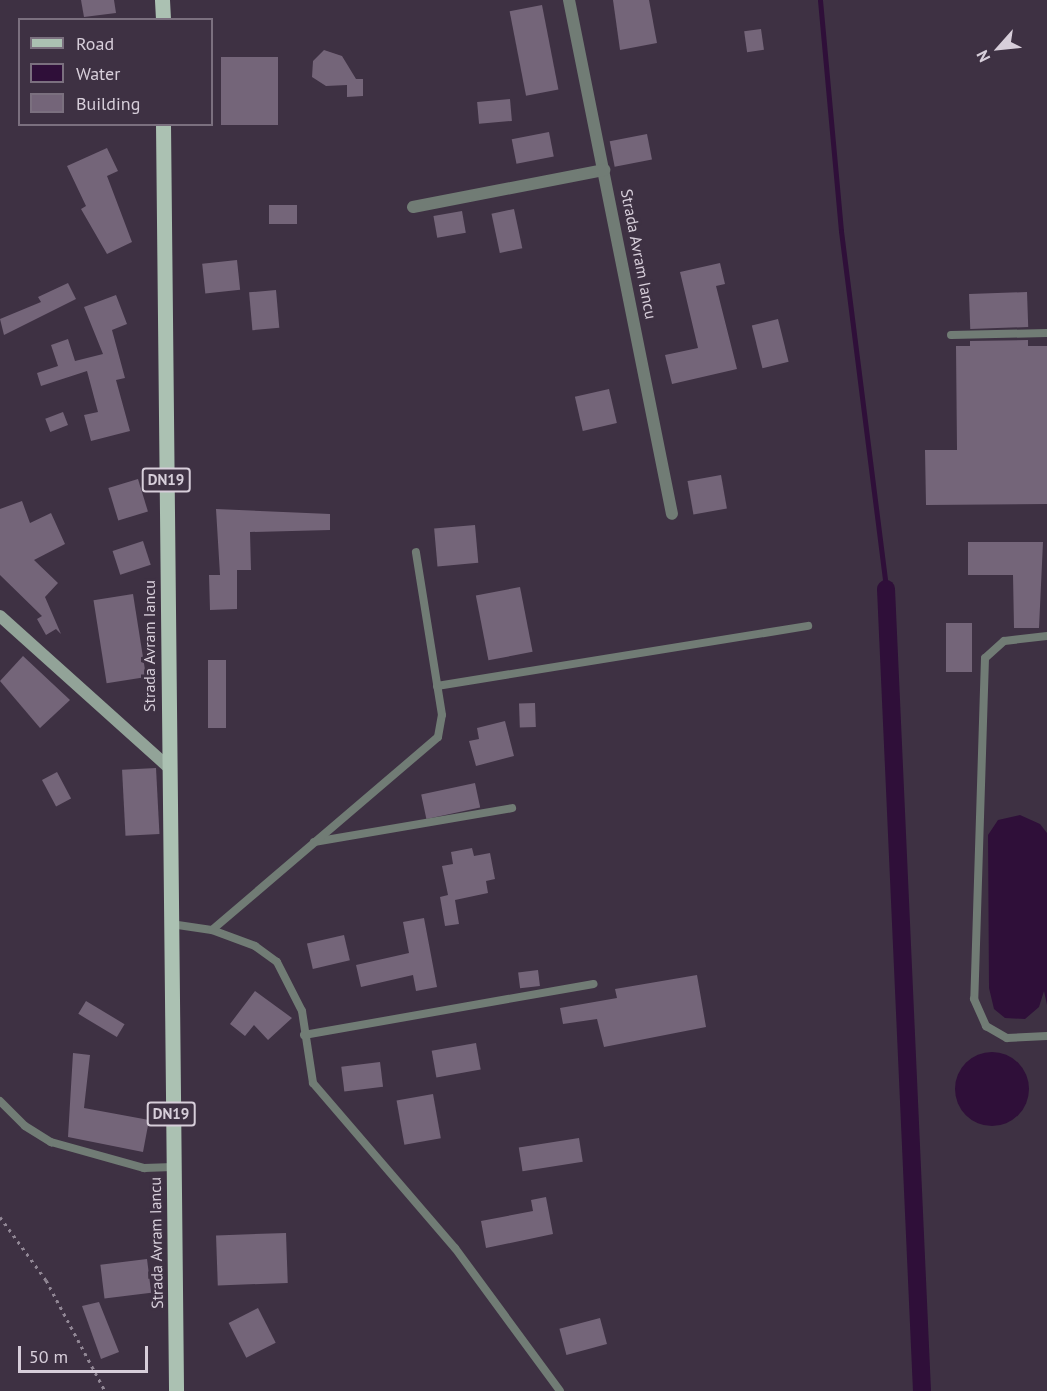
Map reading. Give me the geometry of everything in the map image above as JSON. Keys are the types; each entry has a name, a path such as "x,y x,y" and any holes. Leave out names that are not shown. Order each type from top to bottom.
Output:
{"main road":[{"path":"162,0 162,18"},
{"name":"Strada Avram Iancu","path":"163,126 176,1391"},
{"path":"0,616 168,766"}],"street":[{"name":"Strada Avram Iancu","path":"569,0 672,514"},
{"path":"413,207 604,170"}],"lane":[{"path":"951,335 1047,333"},
{"path":"212,930 312,842 438,737 442,715 416,552"},
{"path":"437,686 808,626"},
{"path":"1047,636 1004,641 985,658 974,999 986,1026 1007,1038 1047,1036"},
{"path":"312,842 512,808"},
{"path":"171,924 212,930 255,946 277,962 302,1011 311,1076 327,1103 455,1248 560,1391"},
{"path":"304,1035 594,984"},
{"name":"Strada Avram Iancu","path":"0,1101 25,1126 51,1142 144,1168 172,1167"}],"path":[{"path":"0,1217 46,1280 105,1391"}],"water":[{"path":"1020,815 1040,824 1047,833 1047,1005 1044,991 1039,1007 1025,1019 1005,1018 994,1009 989,988 988,835 998,820"},
{"path":"992,1052 1006,1055 1018,1063 1026,1075 1029,1089 1026,1103 1018,1115 1006,1123 992,1126 978,1123 966,1115 958,1103 955,1089 958,1075 966,1063 978,1055"}],"building":[{"path":"81,0 114,0 116,13 84,17"},
{"path":"613,0 649,0 657,43 620,50"},
{"path":"542,5 558,89 526,96 510,11"},
{"path":"761,29 764,50 747,52 744,31"},
{"path":"324,50 342,56 356,79 363,79 363,96 347,97 347,85 326,86 312,77 313,61"},
{"path":"221,57 278,57 278,125 221,125"},
{"path":"510,99 512,121 479,124 477,102"},
{"path":"549,132 554,157 516,164 512,139"},
{"path":"647,134 652,160 615,167 610,141"},
{"path":"107,148 118,171 107,176 132,242 107,254 81,209 86,206 67,166"},
{"path":"269,205 297,205 297,224 269,224"},
{"path":"514,209 522,248 500,253 492,214"},
{"path":"462,211 466,233 437,238 433,216"},
{"path":"237,260 240,290 205,293 202,264"},
{"path":"720,263 725,284 716,286 737,369 672,384 665,355 698,348 680,272"},
{"path":"68,283 76,299 4,335 0,319 41,302 38,297"},
{"path":"276,290 279,328 252,330 249,292"},
{"path":"1027,292 1028,327 970,329 969,294"},
{"path":"116,295 127,324 112,330 125,378 116,380 130,431 91,441 84,415 98,412 87,371 41,386 37,373 58,366 51,345 68,339 75,361 103,354 84,307"},
{"path":"778,319 789,362 762,368 752,326"},
{"path":"1028,340 1028,346 1047,346 1047,504 926,505 925,450 957,450 956,346 970,346 970,341"},
{"path":"609,389 617,423 583,431 575,397"},
{"path":"63,412 68,425 50,432 45,419"},
{"path":"721,475 727,508 693,514 688,481"},
{"path":"138,479 148,512 118,521 108,488"},
{"path":"22,501 30,523 51,513 65,544 34,560 58,583 45,597 61,634 56,629 46,635 37,619 42,616 0,575 0,509"},
{"path":"216,509 330,514 330,530 250,532 251,570 237,570 237,609 210,610 209,575 220,575"},
{"path":"475,525 478,563 437,566 434,529"},
{"path":"143,541 151,565 120,575 113,551"},
{"path":"968,542 1043,542 1039,628 1014,628 1013,575 968,575"},
{"path":"520,587 533,652 488,660 476,596"},
{"path":"133,594 146,677 107,683 93,600"},
{"path":"946,623 972,623 972,672 946,672"},
{"path":"23,656 70,700 40,728 0,681"},
{"path":"208,660 226,660 226,728 208,728"},
{"path":"535,703 536,727 520,728 519,704"},
{"path":"505,721 514,756 476,766 469,741 479,739 477,728"},
{"path":"156,768 159,834 126,836 122,770"},
{"path":"57,772 71,798 56,806 42,780"},
{"path":"475,783 480,807 426,819 421,794"},
{"path":"472,848 474,856 490,853 495,879 486,881 488,893 455,900 459,924 445,926 440,897 448,895 442,866 453,864 451,852"},
{"path":"424,918 437,987 416,991 413,975 361,987 356,965 409,953 403,922"},
{"path":"344,935 350,960 313,969 307,944"},
{"path":"538,970 540,986 520,988 518,972"},
{"path":"697,975 706,1027 604,1047 597,1019 563,1024 560,1008 617,998 615,989"},
{"path":"255,991 292,1018 268,1040 254,1025 245,1036 230,1024"},
{"path":"86,1001 125,1024 117,1037 78,1014"},
{"path":"476,1043 481,1070 436,1077 432,1051"},
{"path":"73,1053 90,1055 84,1108 149,1120 143,1152 68,1137"},
{"path":"380,1062 383,1087 344,1092 341,1067"},
{"path":"433,1094 441,1138 404,1145 397,1100"},
{"path":"579,1138 583,1162 523,1171 519,1148"},
{"path":"546,1197 553,1234 486,1248 481,1221 533,1211 531,1200"},
{"path":"286,1233 288,1283 218,1285 216,1235"},
{"path":"147,1259 151,1293 104,1298 100,1265"},
{"path":"99,1302 119,1352 101,1359 82,1306"},
{"path":"258,1308 276,1343 246,1358 229,1323"},
{"path":"600,1318 607,1344 566,1355 559,1329"}],"waterway":[{"path":"820,0 841,231 886,589"},
{"path":"886,589 922,1391"}]}
